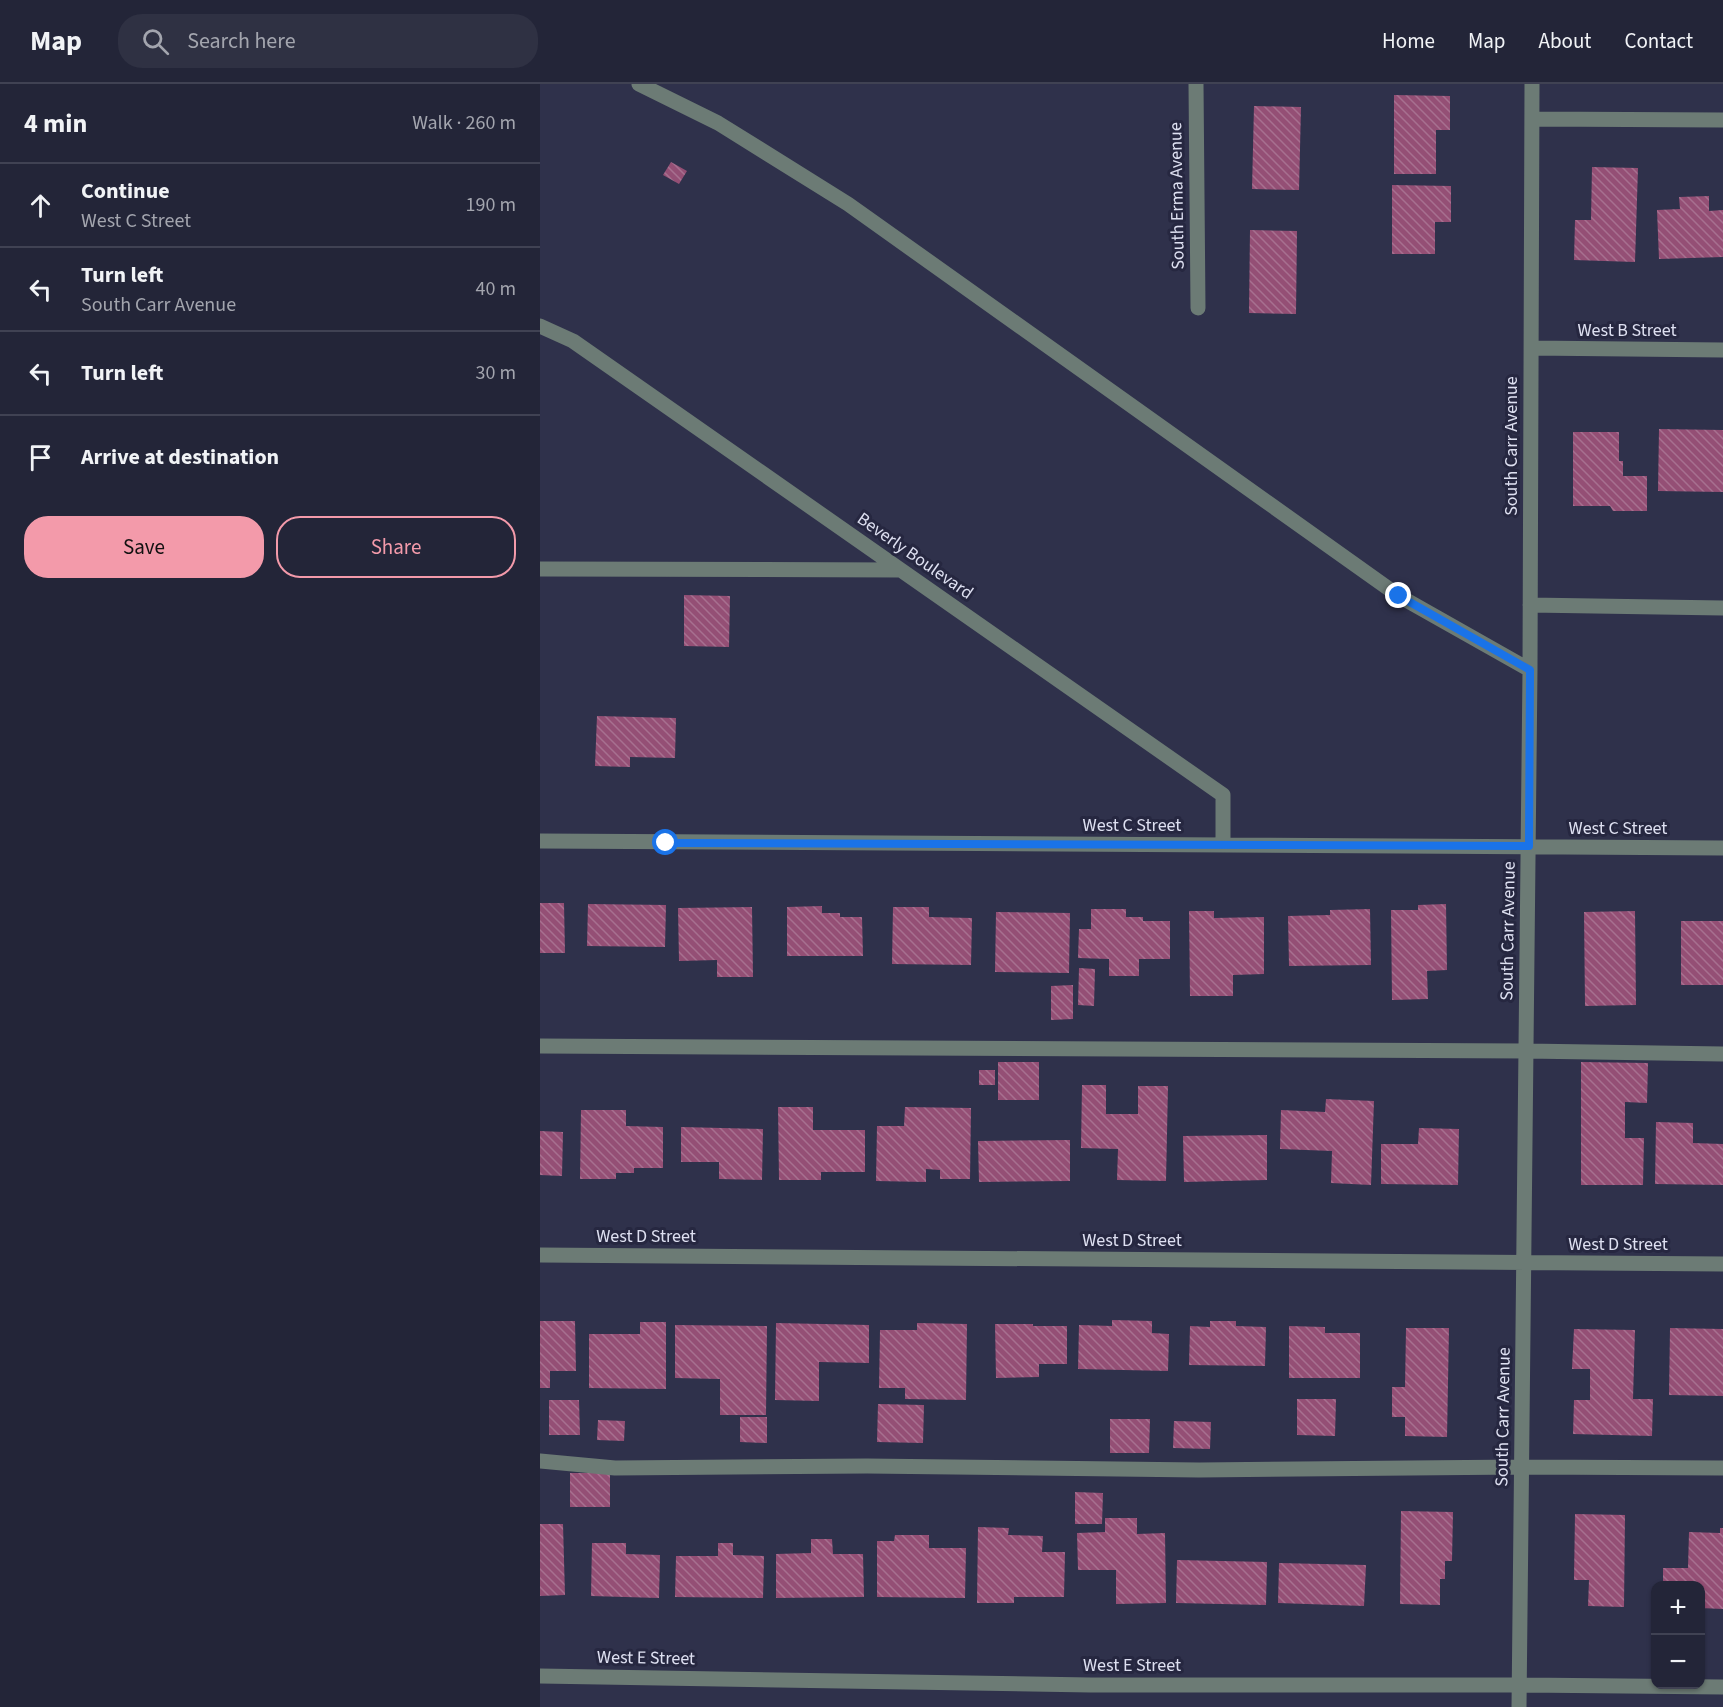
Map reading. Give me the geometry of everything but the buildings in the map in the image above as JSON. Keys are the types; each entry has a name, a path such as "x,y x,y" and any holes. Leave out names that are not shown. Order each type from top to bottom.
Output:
{"street":[{"path":"639,84 718,123 848,204 1399,596 1530,670"},
{"name":"South Erma Avenue","path":"1196,84 1198,308"},
{"name":"South Carr Avenue","path":"1519,1707 1529,846 1532,84"},
{"path":"1532,119 1723,120"},
{"name":"Beverly Boulevard","path":"540,326 573,341 1222,795 1223,845"},
{"name":"West B Street","path":"1531,348 1723,350"},
{"path":"540,569 901,570"},
{"path":"1530,605 1723,608"},
{"name":"West C Street","path":"540,842 1723,848"},
{"path":"540,1046 1723,1054"},
{"name":"West D Street","path":"540,1255 1723,1264"},
{"path":"540,1461 615,1468 867,1466 1199,1470 1723,1468"},
{"name":"West E Street","path":"540,1676 1091,1685 1723,1687"}],"route":[{"path":"666,843 1529,846 1530,670 1399,596"}]}
